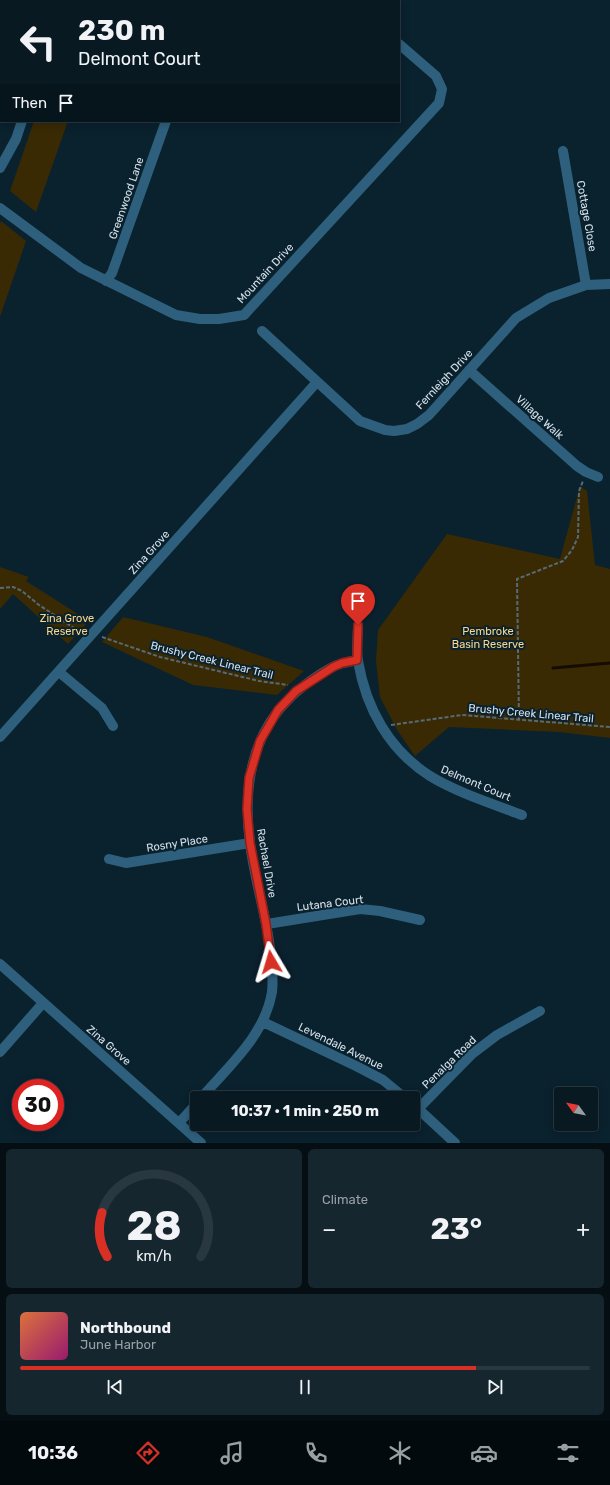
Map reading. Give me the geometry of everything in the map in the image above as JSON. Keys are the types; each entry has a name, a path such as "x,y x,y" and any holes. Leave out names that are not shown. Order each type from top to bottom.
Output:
{"street":[{"name":"Mountain Drive","path":"0,208 81,268 176,315 200,319 219,320 244,315 439,103 442,88 436,76 400,45"},
{"path":"0,168 16,138 22,122"},
{"name":"Greenwood Lane","path":"106,281 112,273 166,122"},
{"name":"Cottage Close","path":"563,151 586,285"},
{"name":"Fernleigh Drive","path":"262,331 360,421 385,430 394,431 417,424 429,415 516,318 549,298 586,285 610,284"},
{"name":"Village Walk","path":"469,370 577,466 598,477"},
{"name":"Zina Grove","path":"0,737 317,382"},
{"name":"Delmont Court","path":"358,625 357,660 369,702 380,726 400,752 409,761 430,776 466,794 522,815"},
{"name":"Rachael Drive","path":"207,1091 252,1039 263,1022 272,991 273,974 266,924 250,843 247,809 249,778 260,741 278,710 296,691 333,667 342,663 357,660"},
{"path":"59,672 102,708 113,726"},
{"name":"Rosny Place","path":"109,859 126,864 250,843"},
{"name":"Lutana Court","path":"266,924 360,909 380,911 420,920"},
{"name":"Zina Grove","path":"0,964 201,1143"},
{"path":"0,1052 43,1003"},
{"name":"Penalga Road","path":"420,1103 472,1054 497,1035 540,1011"},
{"name":"Levendale Avenue","path":"263,1022 363,1069 383,1080 396,1091"},
{"path":"179,1123 190,1111"},
{"path":"420,1111 455,1143"}],"path":[{"path":"519,719 517,580 563,561 572,550 578,537 579,491"},
{"path":"0,588 13,587 22,591 39,605 74,628 77,634 86,641"},
{"name":"Brushy Creek Linear Trail","path":"86,641 100,637 106,638 160,657 259,681 288,685 296,691"},
{"name":"Brushy Creek Linear Trail","path":"380,726 462,715 610,727"}],"green space":[{"path":"34,122 68,122 36,212 10,191"},
{"path":"1,221 26,241 0,317 0,223"},
{"name":"Pembroke Basin Reserve","path":"580,486 587,491 595,565 610,569 610,738 559,732 449,727 415,756 397,730 380,697 376,661 378,630 447,534 560,559"},
{"name":"Zina Grove Reserve","path":"0,567 29,577 26,581 89,621 68,644 13,594 0,609"},
{"path":"123,617 207,637 304,671 277,695 193,685 102,642"}],"waterway":[{"path":"553,668 610,663"}],"route":[{"path":"271,962 266,924 250,843 247,809 249,778 260,741 278,710 296,691 333,667 342,663 357,660 358,625"}]}
